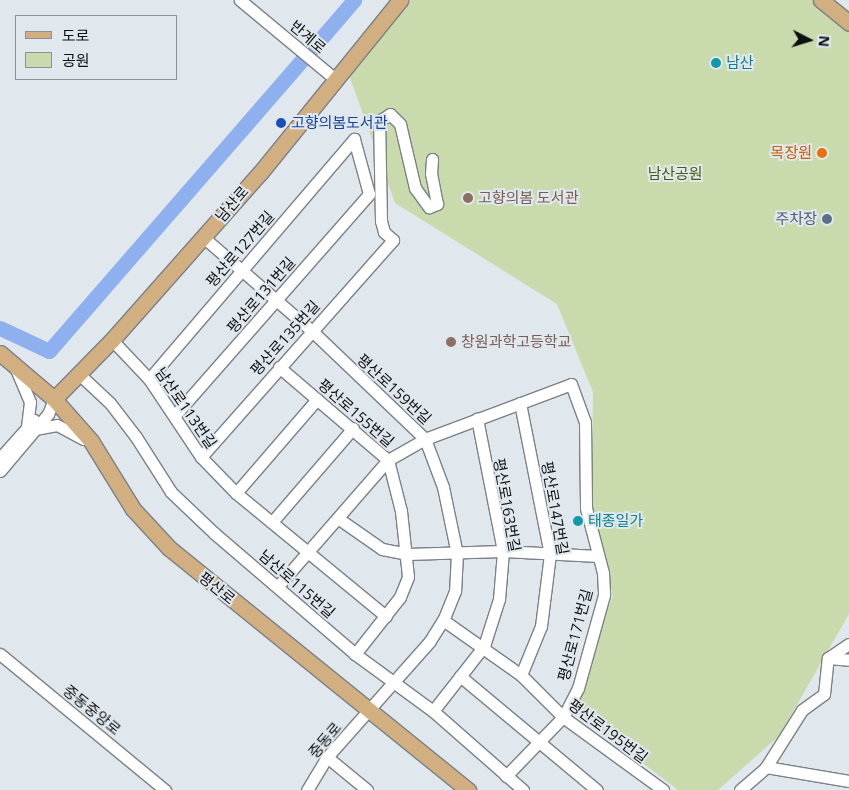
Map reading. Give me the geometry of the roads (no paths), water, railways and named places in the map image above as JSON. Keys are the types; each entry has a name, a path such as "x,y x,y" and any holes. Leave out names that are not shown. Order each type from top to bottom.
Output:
{"main road":[{"name":"남산로","path":"54,399 112,340 260,173 334,78 400,0"},
{"path":"821,0 849,23"},
{"name":"평산로","path":"0,353 54,399 97,450 133,509 169,548 369,712 468,790"}],"street":[{"name":"반계로","path":"240,0 334,78"},
{"name":"평산로135번길","path":"201,456 393,240 384,232 381,221 379,121 390,114 400,124 415,188 429,208 437,204 431,174 432,158"},
{"name":"평산로127번길","path":"148,379 354,139 369,194"},
{"name":"평산로131번길","path":"175,414 369,194"},
{"name":"평산로159번길","path":"203,237 312,331 425,439 443,487 457,554 455,591 443,620 430,641 393,681 369,712"},
{"name":"남산로113번길","path":"112,340 148,379 175,414 201,456 236,493 386,616"},
{"path":"12,363 30,402 31,429"},
{"name":"평산로155번길","path":"279,367 353,428 388,460 401,511 408,577 400,597 355,654"},
{"name":"남산로115번길","path":"79,374 126,423 171,492 355,654 432,711 523,790"},
{"name":"평산로171번길","path":"506,776 536,742 563,717 578,688 604,595 603,573 586,508 585,422 571,384 564,384 520,403"},
{"path":"0,471 54,399"},
{"path":"236,493 317,399"},
{"path":"278,586 339,519 388,460 425,439 520,403"},
{"name":"평산로147번길","path":"520,403 550,554 541,626 521,675"},
{"name":"평산로163번길","path":"432,711 484,646 499,599 502,551 477,419"},
{"path":"0,458 31,429 50,425 65,427 97,450"},
{"path":"272,522 353,428"},
{"path":"339,519 382,549 407,554 457,554 502,551 598,556"},
{"name":"평산로195번길","path":"443,620 484,646 521,675 563,717 663,790"},
{"path":"740,790 766,767 802,710 824,694 828,658 849,644"},
{"name":"중동중앙로","path":"0,654 165,790"},
{"path":"828,658 849,660"},
{"path":"460,676 536,742 597,790"},
{"name":"중동로","path":"308,790 327,757 369,712"},
{"path":"327,757 367,790"},
{"path":"766,767 849,781"}],"waterway":[{"path":"312,49 354,0"},
{"path":"0,328 49,351 302,60"}],"place":[{"name":"남산","path":"716,63"},
{"name":"고향의봄도서관","path":"281,123"},
{"name":"목장원","path":"822,153"},
{"name":"고향의봄 도서관","path":"468,198"},
{"name":"주차장","path":"827,219"},
{"name":"창원과학고등학교","path":"451,342"},
{"name":"태종일가","path":"578,521"}],"park label":[{"name":"남산공원","path":"675,174"}]}
